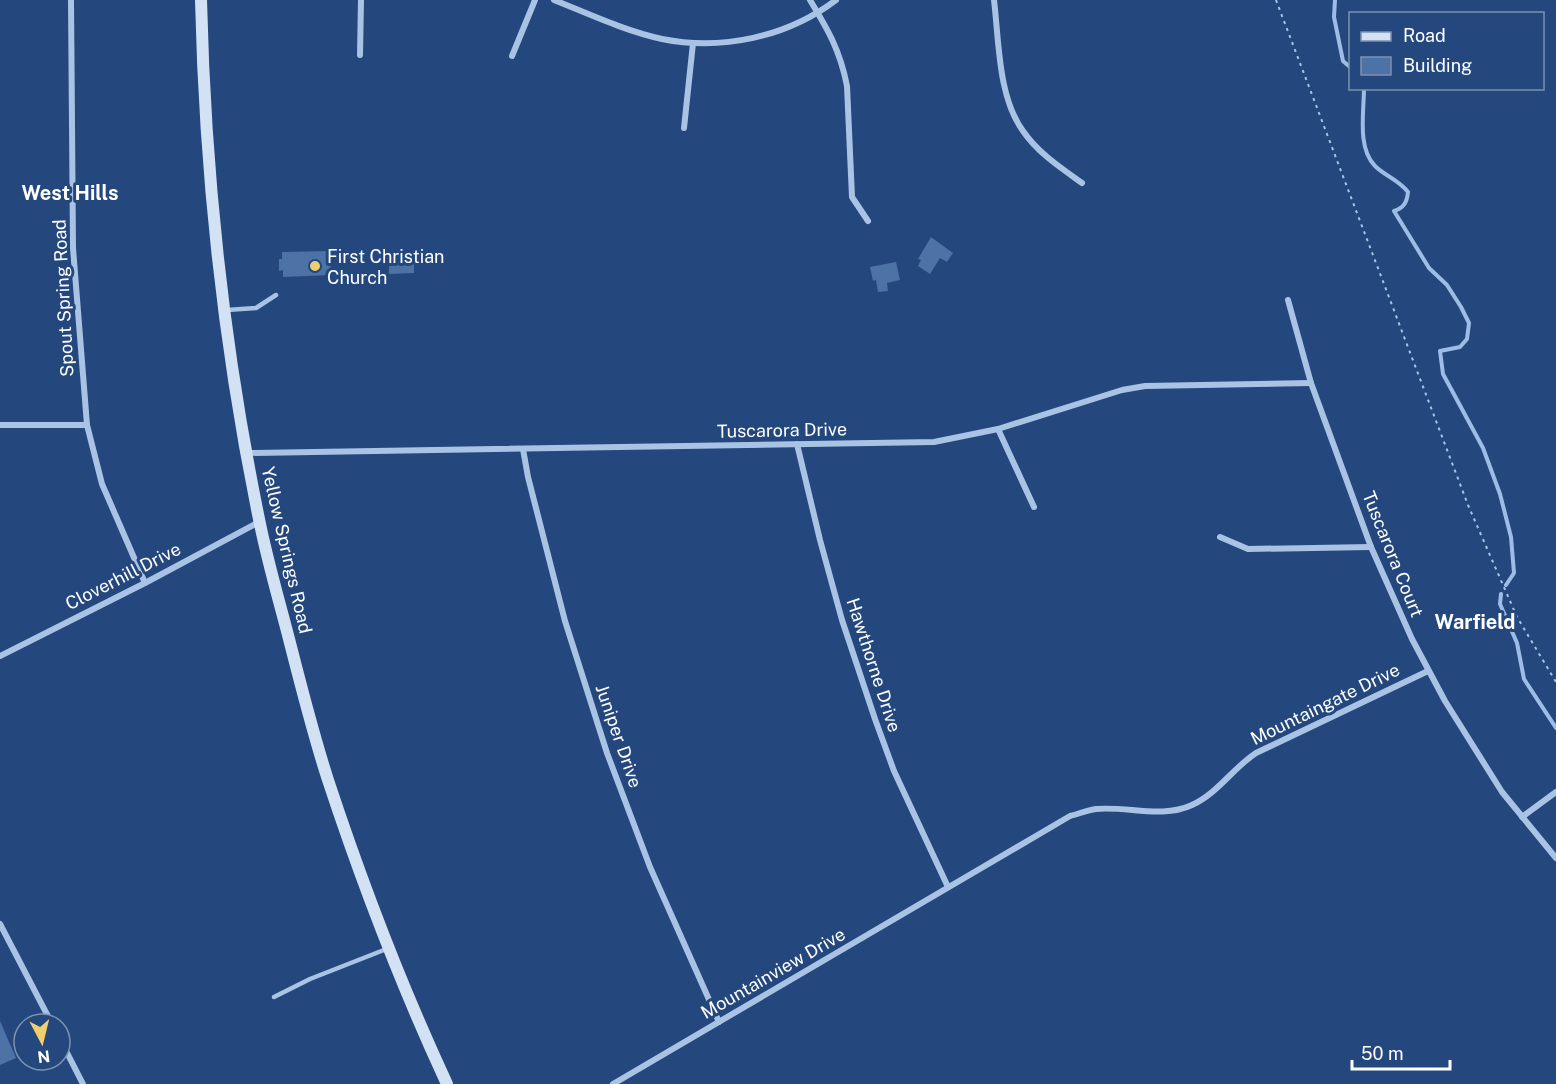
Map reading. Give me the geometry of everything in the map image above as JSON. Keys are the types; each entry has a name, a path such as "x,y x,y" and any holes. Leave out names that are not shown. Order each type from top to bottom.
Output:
{"main road":[{"name":"Yellow Springs Road","path":"201,0 202,59 212,198 224,310 259,522 311,723 326,772 389,948 447,1084"}],"street":[{"name":"Spout Spring Road","path":"71,0 73,248 87,425 102,484 145,583"},
{"path":"360,55 361,0"},
{"path":"512,56 535,0"},
{"path":"554,0 630,30 662,39 709,44 760,36 787,27 818,14 836,0"},
{"path":"810,0 830,33 844,68 847,86 852,197 868,221"},
{"path":"994,0 1004,83 1008,104 1014,118 1024,133 1048,158 1082,183"},
{"path":"684,128 693,43"},
{"name":"Tuscarora Court","path":"1288,300 1311,383 1371,547 1412,639 1428,671 1502,792 1556,858"},
{"name":"Tuscarora Drive","path":"246,453 934,442 998,429 1122,390 1145,386 1311,383"},
{"path":"0,425 87,425"},
{"path":"998,429 1034,507"},
{"name":"Hawthorne Drive","path":"797,444 825,560 871,708 894,771 948,887"},
{"name":"Juniper Drive","path":"523,449 565,621 607,753 650,867 719,1022"},
{"name":"Cloverhill Drive","path":"0,656 259,522"},
{"path":"1220,537 1248,549 1371,547"},
{"name":"Mountaingate Drive","path":"948,887 1070,816 1096,809 1161,811 1189,806 1210,795 1246,759 1256,753 1428,671"},
{"path":"1522,817 1556,792"},
{"name":"Mountainview Drive","path":"613,1084 948,887"},
{"path":"0,924 46,1012"},
{"path":"72,1062 83,1084"}],"lane":[{"path":"224,310 256,308 276,295"},
{"path":"274,996 310,979 389,948"}],"path":[{"path":"1276,0 1468,505 1517,617 1556,682"}],"building":[{"path":"931,237 953,253 947,262 940,258 930,274 918,266 921,260 918,259"},
{"path":"330,251 331,275 283,277 283,270 279,271 279,259 282,259 282,252"},
{"path":"414,258 414,273 389,274 389,259"},
{"path":"896,262 900,280 887,283 888,291 878,292 870,267"},
{"path":"0,1021 12,1049 12,1060 0,1065"}],"waterway":[{"path":"1335,0 1334,17 1343,61 1349,66"},
{"path":"1364,90 1363,129 1369,158 1375,166 1408,192 1404,204 1394,211 1429,268 1447,285 1469,323 1467,339 1460,347 1440,351 1443,374 1483,448 1500,494 1511,537 1514,573 1506,585"},
{"path":"1501,594 1500,604 1517,643 1524,679 1556,728"}],"place":[{"name":"First Christian Church","path":"315,266"}],"district":[{"name":"West Hills","path":"70,193"},
{"name":"Warfield","path":"1475,622"}]}
